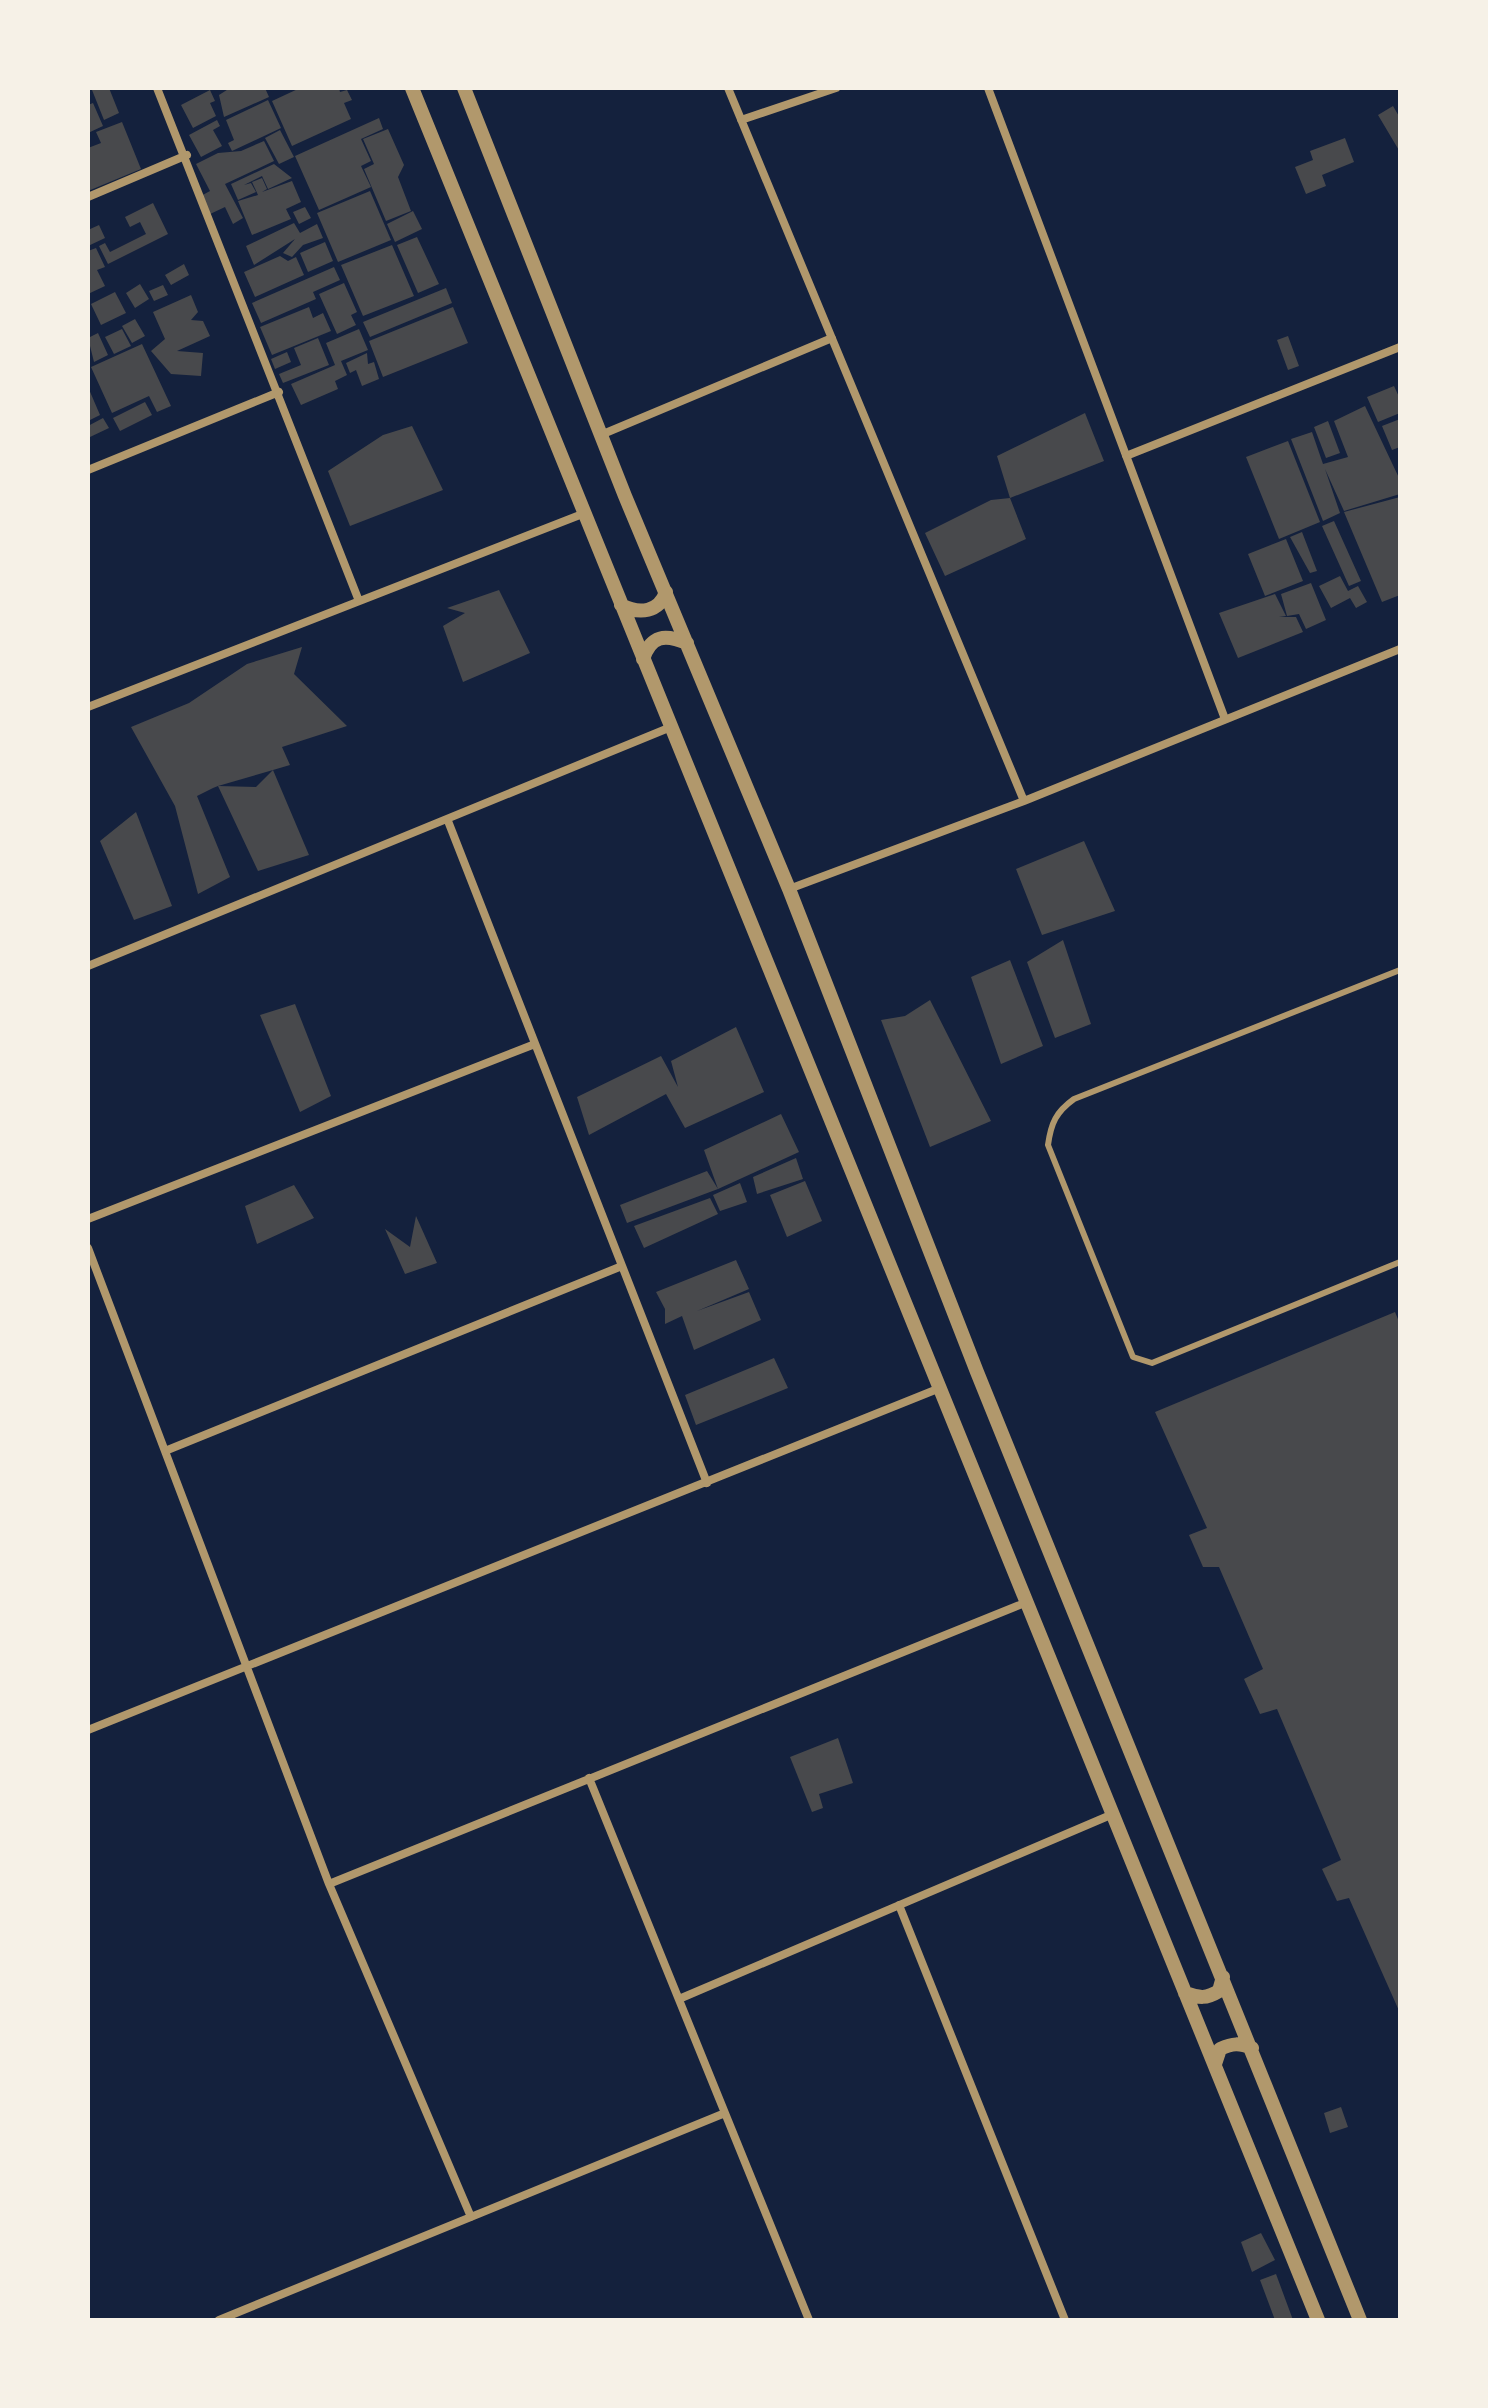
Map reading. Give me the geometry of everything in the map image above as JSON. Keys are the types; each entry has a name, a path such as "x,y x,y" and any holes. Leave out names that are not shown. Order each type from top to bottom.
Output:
{"street":[{"path":"157,88 187,155 359,601"},
{"path":"412,88 1318,2320"},
{"path":"464,88 789,889 977,1372 1360,2320"},
{"path":"728,88 1024,801"},
{"path":"741,120 836,88"},
{"path":"988,88 1225,719"},
{"path":"88,197 187,155"},
{"path":"603,434 832,338"},
{"path":"1126,456 1400,347"},
{"path":"88,470 279,392"},
{"path":"88,707 585,513"},
{"path":"621,605 647,611 657,607 666,592"},
{"path":"643,659 648,645 657,638 670,636 687,643"},
{"path":"789,889 1024,801 1400,649"},
{"path":"88,966 671,727"},
{"path":"448,821 707,1483"},
{"path":"88,1219 535,1044"},
{"path":"88,1248 329,1884 471,2217"},
{"path":"165,1451 622,1266"},
{"path":"88,1730 940,1388"},
{"path":"329,1884 1027,1602"},
{"path":"589,1778 809,2320"},
{"path":"679,1999 1113,1814"},
{"path":"899,1905 1065,2320"},
{"path":"1185,1993 1200,1998 1210,1997 1219,1991 1223,1977"},
{"path":"1215,2064 1220,2049 1230,2044 1240,2043 1252,2048"},
{"path":"219,2320 725,2113"}],"lane":[{"path":"1400,970 1074,1099 1058,1111 1050,1127 1048,1145 1133,1357 1142,1363 1152,1363 1400,1262"}],"building":[{"path":"109,88 119,113 104,120 92,90"},
{"path":"230,88 265,88 269,97 224,117 219,95"},
{"path":"300,88 347,90 352,100 344,103 351,119 292,146 272,101"},
{"path":"210,90 215,101 210,103 216,116 193,128 181,105"},
{"path":"268,100 281,128 232,151 228,143 234,140 226,120"},
{"path":"93,103 103,126 88,133 88,105"},
{"path":"1393,106 1400,118 1400,152 1378,115"},
{"path":"379,118 383,129 361,139 371,161 361,166 371,187 319,210 295,156"},
{"path":"217,120 220,126 213,130 222,146 201,157 189,135"},
{"path":"122,122 141,169 88,191 88,148 101,143 96,132"},
{"path":"388,129 404,165 398,177 411,211 386,221 364,169 374,164 363,139"},
{"path":"280,130 294,157 279,164 265,138"},
{"path":"1345,138 1354,162 1322,175 1326,186 1306,194 1295,167 1313,160 1310,151"},
{"path":"264,141 274,161 225,184 243,218 233,224 225,207 208,215 199,197 210,191 196,164 218,153 241,151"},
{"path":"274,164 292,178 268,189 262,176 244,185 251,183 256,192 238,200 231,184"},
{"path":"262,178 267,189 262,192 292,181 301,202 286,209 291,219 252,235 238,201 258,195 252,182"},
{"path":"370,191 391,240 338,262 317,213"},
{"path":"153,203 168,234 108,264 99,246 105,243 110,252 146,234 140,222 130,227 125,217"},
{"path":"305,207 311,218 299,224 293,212"},
{"path":"413,211 422,229 395,242 387,224"},
{"path":"294,223 300,233 317,224 323,238 303,245 292,257 283,253 295,239 254,265 246,246"},
{"path":"99,225 105,238 88,246 88,230"},
{"path":"417,237 439,284 418,293 397,245"},
{"path":"325,242 333,261 308,272 300,253"},
{"path":"392,245 414,296 363,316 341,265"},
{"path":"96,248 105,267 97,270 105,286 88,294 88,251"},
{"path":"280,256 288,261 296,257 304,275 255,297 244,272"},
{"path":"184,264 189,275 171,285 165,275"},
{"path":"334,267 340,280 313,292 316,299 261,323 252,303"},
{"path":"344,283 357,312 351,315 356,325 337,334 319,294"},
{"path":"140,284 149,299 135,308 126,293"},
{"path":"163,285 168,295 154,301 149,291"},
{"path":"446,288 452,303 370,337 363,322"},
{"path":"115,292 126,313 101,325 91,304"},
{"path":"191,295 198,312 191,320 203,321 210,336 177,351 203,353 201,376 171,374 151,351 165,339 153,312"},
{"path":"309,307 313,318 323,313 331,331 272,355 260,327"},
{"path":"453,307 468,343 383,377 369,341"},
{"path":"135,319 145,336 132,343 122,326"},
{"path":"122,329 131,346 114,354 105,337"},
{"path":"359,329 368,350 341,361 347,375 335,381 338,389 301,405 291,384 335,365 326,343"},
{"path":"98,333 108,355 94,362 88,338"},
{"path":"1288,336 1299,366 1288,370 1277,340"},
{"path":"318,338 329,365 283,383 279,374 301,365 294,348"},
{"path":"142,344 171,406 157,412 149,396 112,413 91,367"},
{"path":"287,352 291,362 275,369 271,359"},
{"path":"367,353 368,364 374,362 379,379 362,386 356,370 350,373 346,363"},
{"path":"1394,386 1400,399 1400,413 1378,422 1367,397"},
{"path":"88,387 100,415 88,421"},
{"path":"145,402 152,415 120,431 113,418"},
{"path":"1365,406 1400,480 1400,494 1344,511 1325,469 1340,513 1323,521 1291,439 1312,432 1323,464 1348,457 1334,421"},
{"path":"1085,413 1104,461 1010,498 997,456"},
{"path":"103,418 109,428 90,437 88,426"},
{"path":"1400,419 1400,447 1392,450 1382,426"},
{"path":"1328,421 1340,453 1326,458 1314,427"},
{"path":"412,426 443,490 350,526 328,471 383,435"},
{"path":"1288,441 1320,522 1279,539 1246,457"},
{"path":"1400,497 1400,595 1382,602 1344,512"},
{"path":"1010,498 1026,539 945,576 925,533 991,500"},
{"path":"1334,521 1361,581 1349,586 1322,526"},
{"path":"1302,532 1317,571 1310,573 1290,537"},
{"path":"1286,539 1303,581 1265,596 1248,554"},
{"path":"1340,576 1348,591 1358,586 1367,602 1356,608 1350,598 1331,608 1319,586"},
{"path":"1311,583 1326,620 1306,629 1299,614 1287,616 1281,594"},
{"path":"499,590 530,653 463,682 443,626 465,613 447,608"},
{"path":"1275,594 1286,616 1279,617 1296,617 1303,632 1238,658 1219,613"},
{"path":"302,647 294,674 347,726 282,747 290,765 218,786 197,796 230,877 198,894 175,806 131,727 189,703 247,664"},
{"path":"273,770 309,855 258,871 218,786 256,787"},
{"path":"136,812 172,906 134,920 100,841"},
{"path":"1084,841 1115,911 1042,935 1016,869"},
{"path":"1063,940 1091,1024 1055,1038 1027,962"},
{"path":"1010,960 1043,1046 1001,1064 971,977"},
{"path":"930,1000 991,1121 930,1147 881,1020 905,1016"},
{"path":"295,1004 331,1096 300,1112 260,1015"},
{"path":"736,1027 764,1092 685,1128 666,1094 589,1135 577,1097 661,1056 678,1087 671,1061"},
{"path":"781,1114 799,1152 718,1189 704,1150"},
{"path":"796,1158 803,1179 757,1194 753,1177"},
{"path":"707,1171 718,1189 627,1223 620,1205"},
{"path":"805,1181 822,1221 787,1237 770,1195"},
{"path":"740,1183 747,1202 720,1211 713,1195"},
{"path":"294,1185 314,1218 257,1244 245,1206"},
{"path":"710,1198 718,1214 644,1248 634,1226"},
{"path":"416,1216 437,1263 405,1274 385,1229 410,1247"},
{"path":"736,1260 749,1289 697,1311 749,1292 761,1320 694,1350 682,1316 665,1324 665,1309 656,1292"},
{"path":"1395,1312 1400,1324 1400,2013 1349,1898 1337,1901 1322,1869 1341,1860 1277,1709 1260,1714 1244,1679 1263,1669 1219,1567 1203,1567 1189,1535 1207,1528 1155,1412"},
{"path":"774,1358 788,1388 696,1425 685,1395"},
{"path":"838,1738 853,1783 819,1794 823,1808 812,1812 790,1757"},
{"path":"1341,2107 1348,2127 1330,2133 1324,2113"},
{"path":"1261,2233 1275,2260 1252,2272 1241,2242"},
{"path":"1276,2274 1293,2320 1275,2320 1260,2280"}]}
